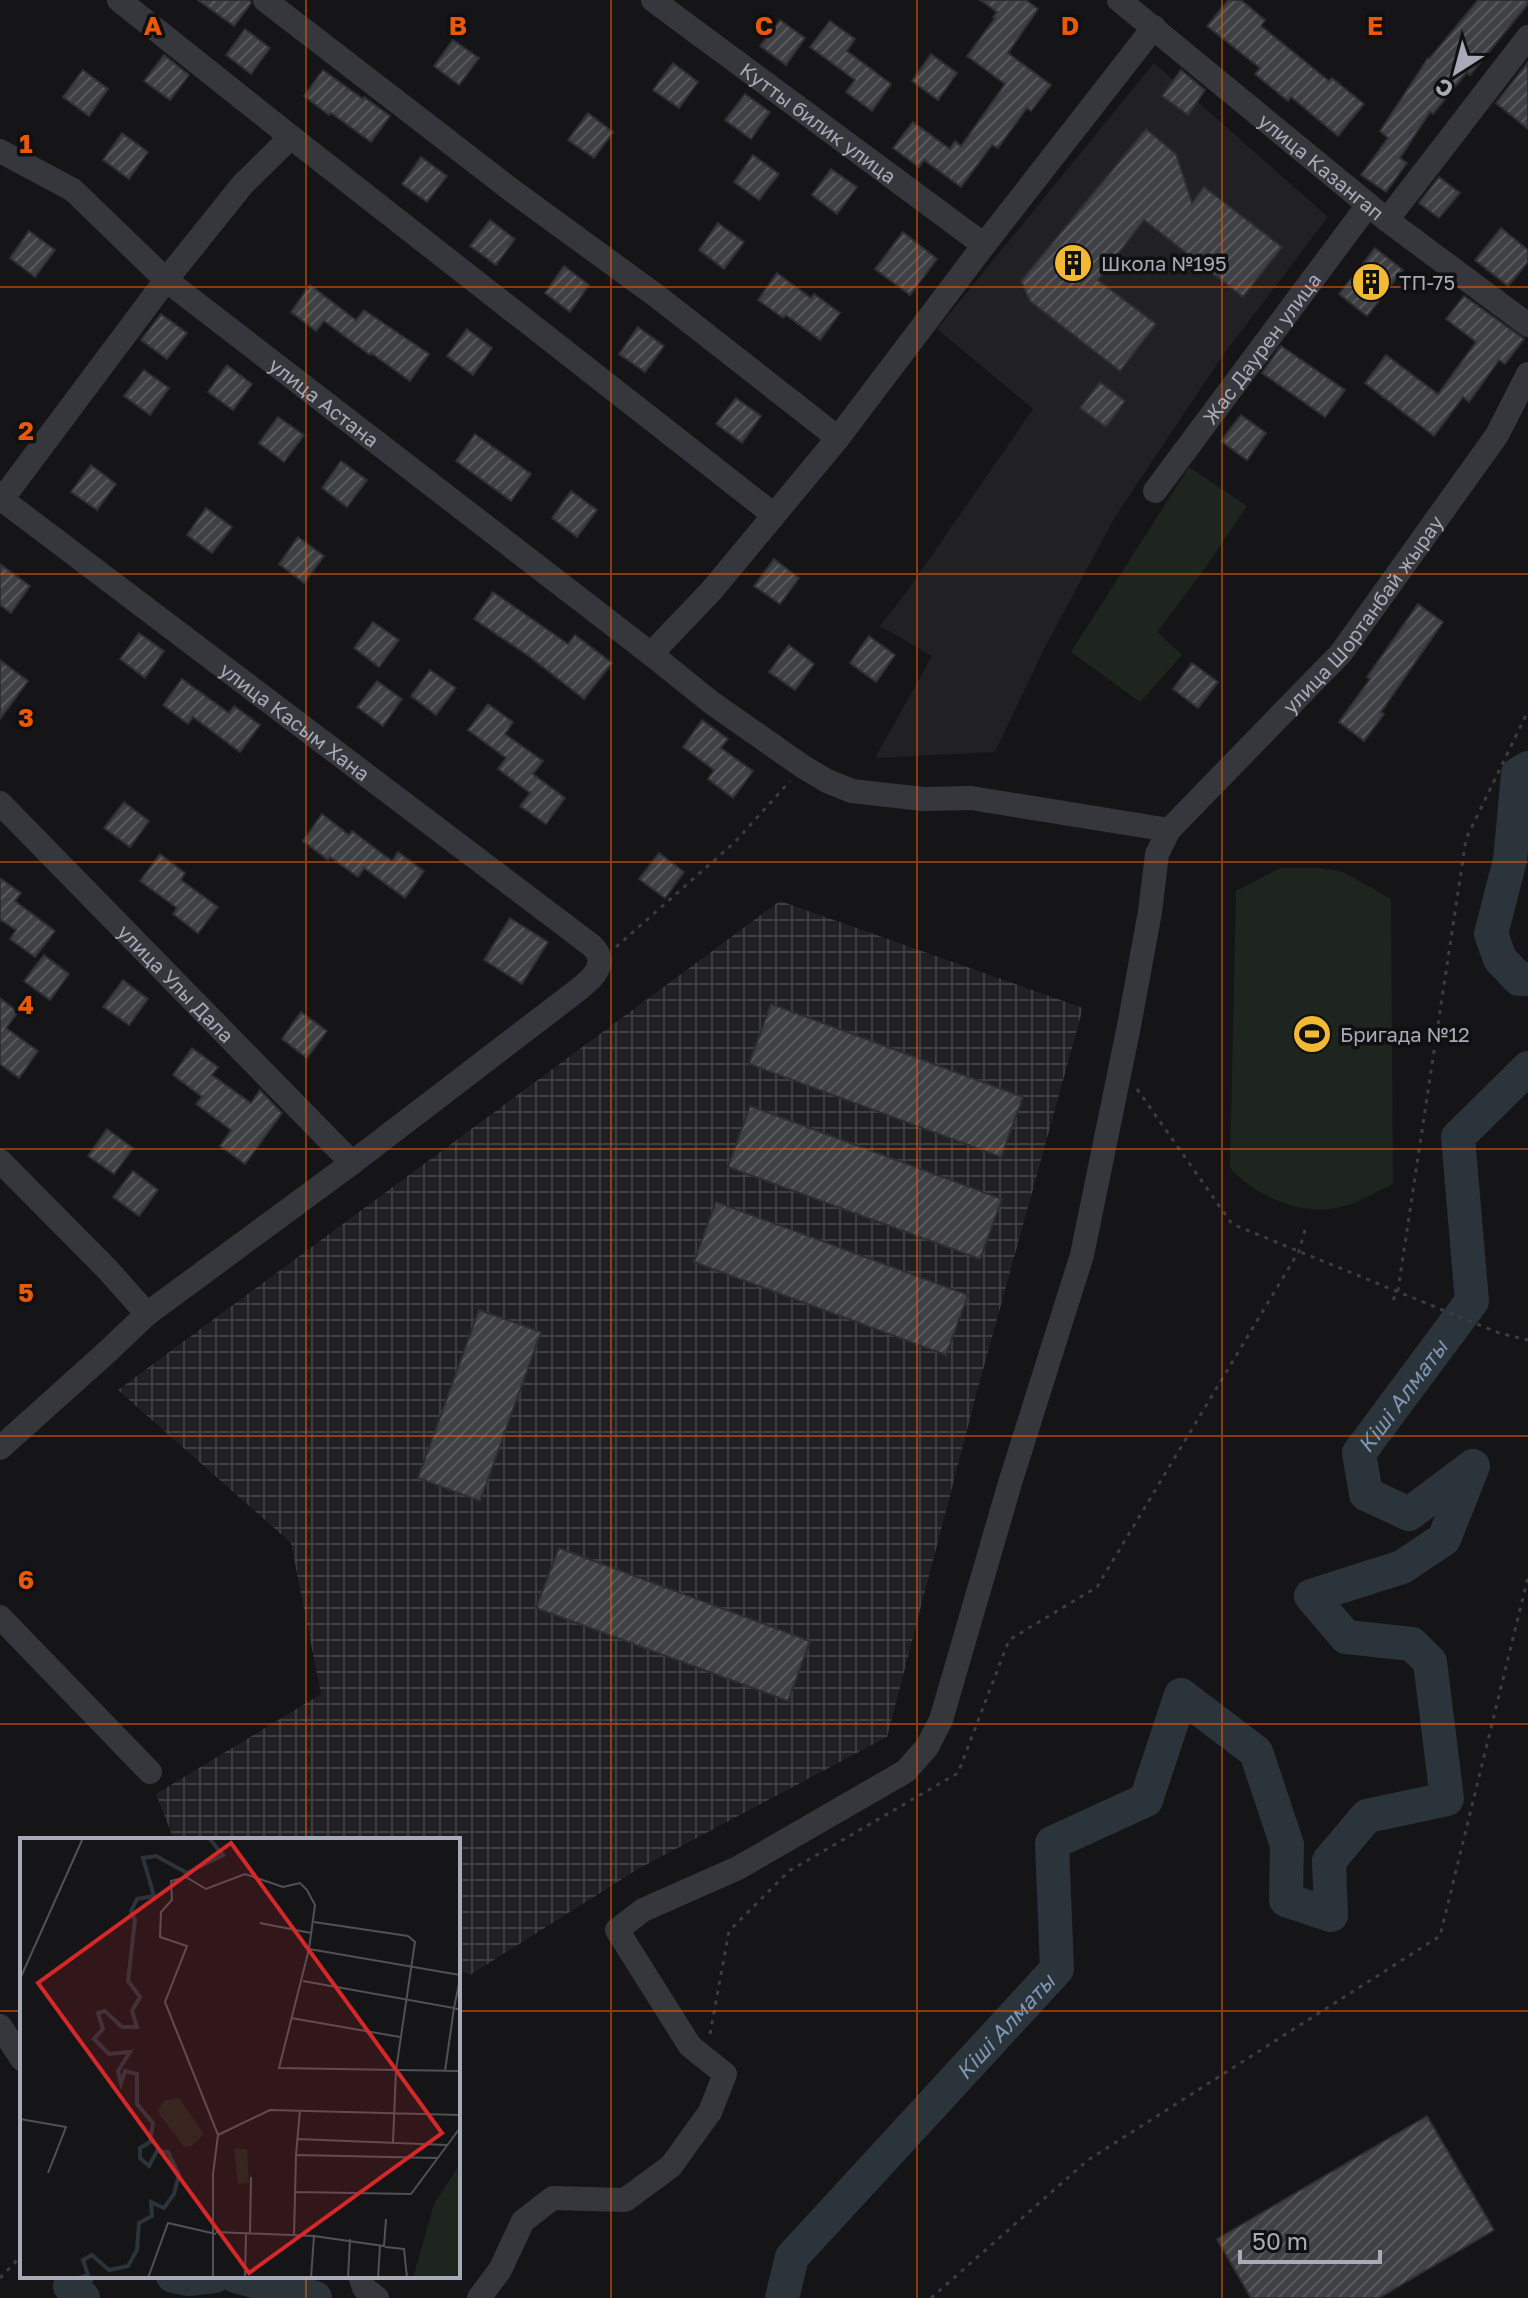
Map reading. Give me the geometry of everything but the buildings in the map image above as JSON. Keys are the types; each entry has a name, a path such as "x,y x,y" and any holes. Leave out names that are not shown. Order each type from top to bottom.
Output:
{"street":[{"path":"119,0 774,515"},
{"path":"265,0 514,192 658,297 838,438"},
{"name":"Кутты билик улица","path":"653,0 984,245"},
{"name":"улица Казангап","path":"1119,0 1368,205 1528,325"},
{"path":"651,654 712,590 838,438 1154,27"},
{"path":"1387,220 1528,37"},
{"path":"1,500 166,280 243,184 291,137"},
{"name":"улица Астана","path":"0,151 73,190 166,280 712,703 827,781 852,791 923,799 971,798 1169,830"},
{"name":"Жас Даурен улица","path":"1155,491 1368,205"},
{"name":"улица Шортанбай жырау","path":"1169,830 1341,653 1497,435 1528,374"},
{"name":"улица Касым Хана","path":"1,500 596,953"},
{"name":"улица Улы Дала","path":"0,803 352,1163"},
{"path":"479,2298 500,2270 523,2221 553,2198 625,2200 671,2166 710,2112 725,2074 690,2046 617,1930 643,1910 738,1868 906,1771 927,1747 941,1720 1010,1483 1082,1255 1150,912 1157,854 1169,830"},
{"path":"0,1448 147,1314 352,1163 592,979 596,953"},
{"path":"0,1161 147,1314"},
{"path":"0,1617 150,1772"},
{"path":"0,2026 20,2056"},
{"path":"361,2278 364,2288 377,2298"}],"path":[{"path":"1393,1300 1398,1290 1466,839 1528,711"},
{"path":"596,953 735,842 802,766"},
{"path":"1121,1066 1232,1224 1499,1333 1528,1340"},
{"path":"705,2058 729,1931 789,1871 958,1773 1009,1640 1097,1587 1299,1251 1305,1230"},
{"path":"931,2298 1088,2160 1440,1936 1528,1577"},
{"path":"0,2278 20,2257"}],"shaded area":[{"path":"1154,63 1328,217 1221,358 1115,517 1044,649 995,752 875,758 932,656 880,626 1033,409 937,329"},
{"path":"1189,467 1247,506 1157,632 1182,655 1140,702 1071,652"},
{"name":"Бригада №12","path":"1280,868 1320,868 1343,872 1391,899 1393,1184 1354,1203 1332,1209 1300,1207 1269,1197 1230,1168 1236,891"},
{"path":"780,901 1083,1008 978,1388 887,1737 638,1869 470,1975 460,1970 460,1838 173,1838 156,1794 321,1694 291,1543 118,1390"}],"waterway":[{"name":"Кіші Алматы","path":"1528,768 1518,774 1510,860 1491,934 1500,959 1519,979 1528,979"},
{"name":"Кіші Алматы","path":"782,2298 792,2257 1057,1969 1052,1843 1146,1800 1181,1695 1256,1752 1287,1845 1286,1900 1331,1915 1329,1861 1367,1816 1447,1799 1430,1662 1412,1644 1346,1637 1311,1596 1402,1567 1444,1539 1473,1466 1409,1514 1366,1494 1359,1453 1472,1301 1458,1137 1528,1068"},
{"name":"Кіші Алматы","path":"76,2278 70,2286 83,2298"},
{"name":"Кіші Алматы","path":"184,2278 198,2278"},
{"name":"Кіші Алматы","path":"243,2278 315,2298"}],"place":[{"name":"Школа №195","path":"1073,263"},
{"name":"ТП-75","path":"1371,282"},
{"name":"Бригада №12","path":"1312,1034"}]}
